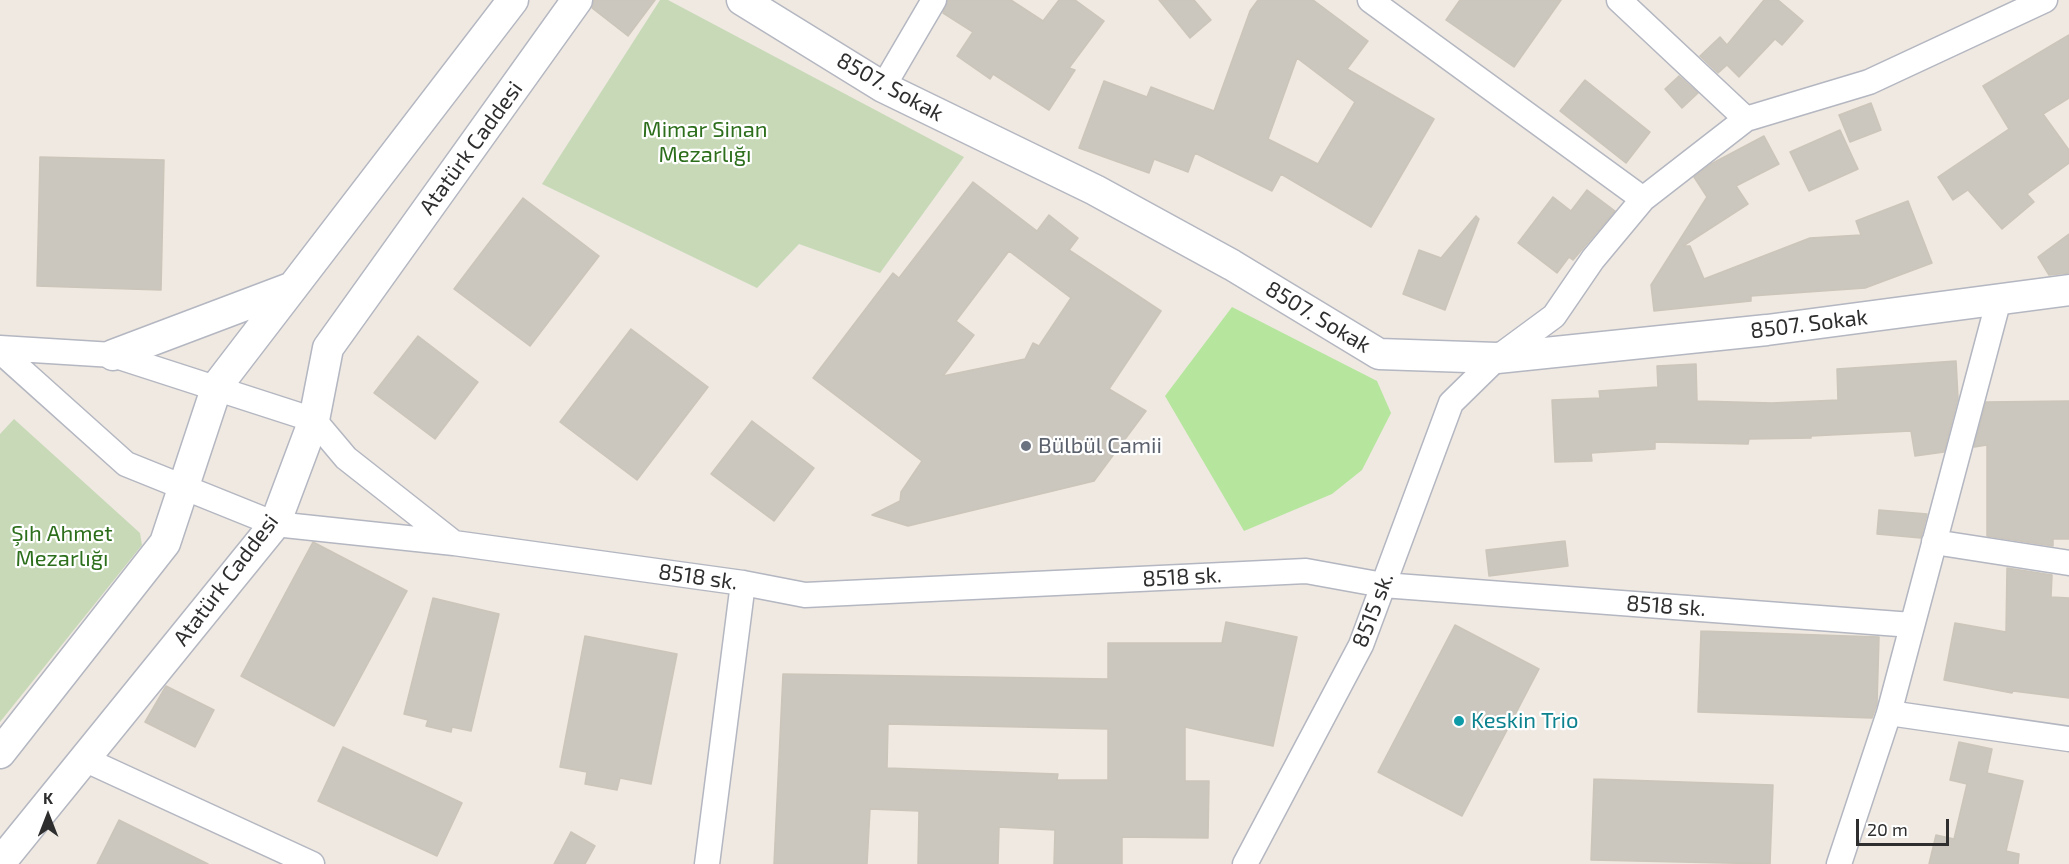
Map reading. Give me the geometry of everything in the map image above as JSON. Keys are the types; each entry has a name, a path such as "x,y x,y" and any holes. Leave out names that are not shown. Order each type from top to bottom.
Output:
{"street":[{"path":"0,753 165,543 217,386 513,0"},
{"name":"Atatürk Caddesi","path":"0,863 275,524 314,420 328,348 577,0"},
{"name":"8507. Sokak","path":"742,0 883,87 1105,196 1232,265 1379,354 1497,358 1767,330 2069,290"},
{"path":"883,87 934,0"},
{"path":"1370,0 1643,199"},
{"path":"1619,0 1746,119 1869,82 2045,0"},
{"name":"8515 sk.","path":"1245,864 1360,645 1451,403 1497,358 1554,316 1593,259 1643,199 1746,119"},
{"path":"113,355 293,287"},
{"path":"1839,864 1889,713 1999,299"},
{"path":"0,349 113,355 217,386 314,420 346,458 454,543"},
{"name":"8518 sk.","path":"0,349 126,464 275,524 454,543 743,583 805,595 1306,571 1383,585 1912,625"},
{"path":"1934,542 2069,563"},
{"path":"707,864 743,583"},
{"path":"1889,713 2069,739"},
{"path":"84,759 312,864"}],"green space":[{"name":"Mimar Sinan Mezarlığı","path":"660,0 668,0 964,157 880,273 799,244 757,288 542,184"},
{"path":"1232,307 1377,381 1391,413 1362,470 1332,494 1244,531 1165,396"},
{"name":"Şıh Ahmet Mezarlığı","path":"14,419 140,533 142,545 0,722 0,434"}],"building":[{"path":"594,0 655,0 628,36 592,8"},
{"path":"948,0 1011,0 1043,21 1059,0 1075,0 1104,21 1069,68 1075,70 1049,110 993,74 990,79 957,56 973,32 943,13"},
{"path":"1159,0 1194,0 1211,20 1190,38"},
{"path":"1258,0 1313,0 1368,41 1347,69 1434,119 1371,227 1281,174 1272,191 1195,153 1188,172 1154,159 1149,173 1079,148 1104,81 1147,97 1151,87 1214,111 1250,11","holes":["1297,58 1355,102 1318,164 1268,139"]},
{"path":"1460,0 1561,0 1514,67 1446,20"},
{"path":"1764,0 1778,0 1803,21 1782,45 1775,39 1739,77 1727,65 1718,73 1700,56 1720,37 1727,45"},
{"path":"2069,35 2069,98 2043,114 2069,150 2069,163 2027,194 2034,202 2002,229 1968,190 1953,200 1938,177 2009,129 1983,86"},
{"path":"1679,76 1698,93 1682,108 1665,89"},
{"path":"1585,80 1650,132 1626,163 1560,111"},
{"path":"1871,103 1881,130 1850,142 1839,115"},
{"path":"1840,130 1858,169 1809,191 1790,152"},
{"path":"1764,136 1779,164 1736,186 1748,204 1683,246 1690,246 1704,279 1810,238 1861,235 1856,221 1908,201 1932,263 1865,288 1751,296 1751,301 1654,311 1651,285 1707,197 1694,177 1711,164"},
{"path":"40,157 164,160 161,290 37,286"},
{"path":"973,182 1037,231 1049,215 1078,238 1069,250 1161,311 1109,389 1146,411 1094,481 908,526 872,515 900,501 901,492 922,461 813,378 893,273 899,278","holes":["1009,251 1071,298 1039,346 1033,343 1025,359 943,376 974,335 956,321"]},
{"path":"1587,190 1615,211 1573,260 1569,257 1557,273 1518,243 1553,197 1571,211"},
{"path":"523,198 599,256 530,346 454,289"},
{"path":"1476,216 1479,219 1445,310 1403,294 1419,250 1441,258"},
{"path":"2069,234 2069,273 2049,275 2038,257"},
{"path":"631,329 708,387 637,480 560,422"},
{"path":"418,336 478,382 435,439 374,393"},
{"path":"1956,361 1958,398 1944,452 1915,456 1911,431 1811,436 1811,438 1749,439 1748,444 1655,442 1655,449 1591,453 1592,461 1555,462 1552,400 1600,398 1599,391 1658,387 1657,366 1696,364 1697,401 1772,403 1838,400 1837,369"},
{"path":"2069,401 2069,539 2053,539 2053,546 1987,536 1987,445 1974,447 1986,402"},
{"path":"752,421 814,468 774,521 711,474"},
{"path":"1879,510 1927,514 1921,538 1877,534"},
{"path":"1565,541 1568,566 1489,576 1486,550"},
{"path":"313,542 407,591 334,726 241,676"},
{"path":"2007,568 2052,575 2051,597 2069,598 2069,698 2013,691 2012,693 1944,680 1955,623 2006,632"},
{"path":"433,598 499,614 471,731 452,727 451,732 426,726 428,720 404,714"},
{"path":"1226,622 1297,637 1273,746 1185,727 1185,781 1209,781 1208,838 1122,837 1122,864 1054,864 1055,830 999,827 998,864 918,864 919,811 870,809 867,864 774,864 783,674 1108,679 1108,643 1222,643","holes":["888,724 1108,729 1108,780 1057,780 1058,774 887,768"]},
{"name":"Keskin Trio","path":"1455,625 1539,669 1462,816 1378,772"},
{"path":"1701,631 1879,637 1877,704 1872,718 1698,712"},
{"path":"585,636 677,654 651,784 620,778 617,790 585,784 587,772 560,767"},
{"path":"166,686 214,710 195,747 145,722"},
{"path":"1959,742 1992,749 1987,773 2023,781 2006,851 2019,854 2018,864 1929,864 1936,835 1954,839 1967,784 1950,780"},
{"path":"343,747 462,803 437,856 318,801"},
{"path":"1594,779 1773,785 1770,864 1591,860"},
{"path":"119,820 208,864 97,864"},
{"path":"571,832 595,846 585,864 554,864"}],"place":[{"name":"Bülbül Camii","path":"1026,446"},
{"name":"Keskin Trio","path":"1459,721"}]}
